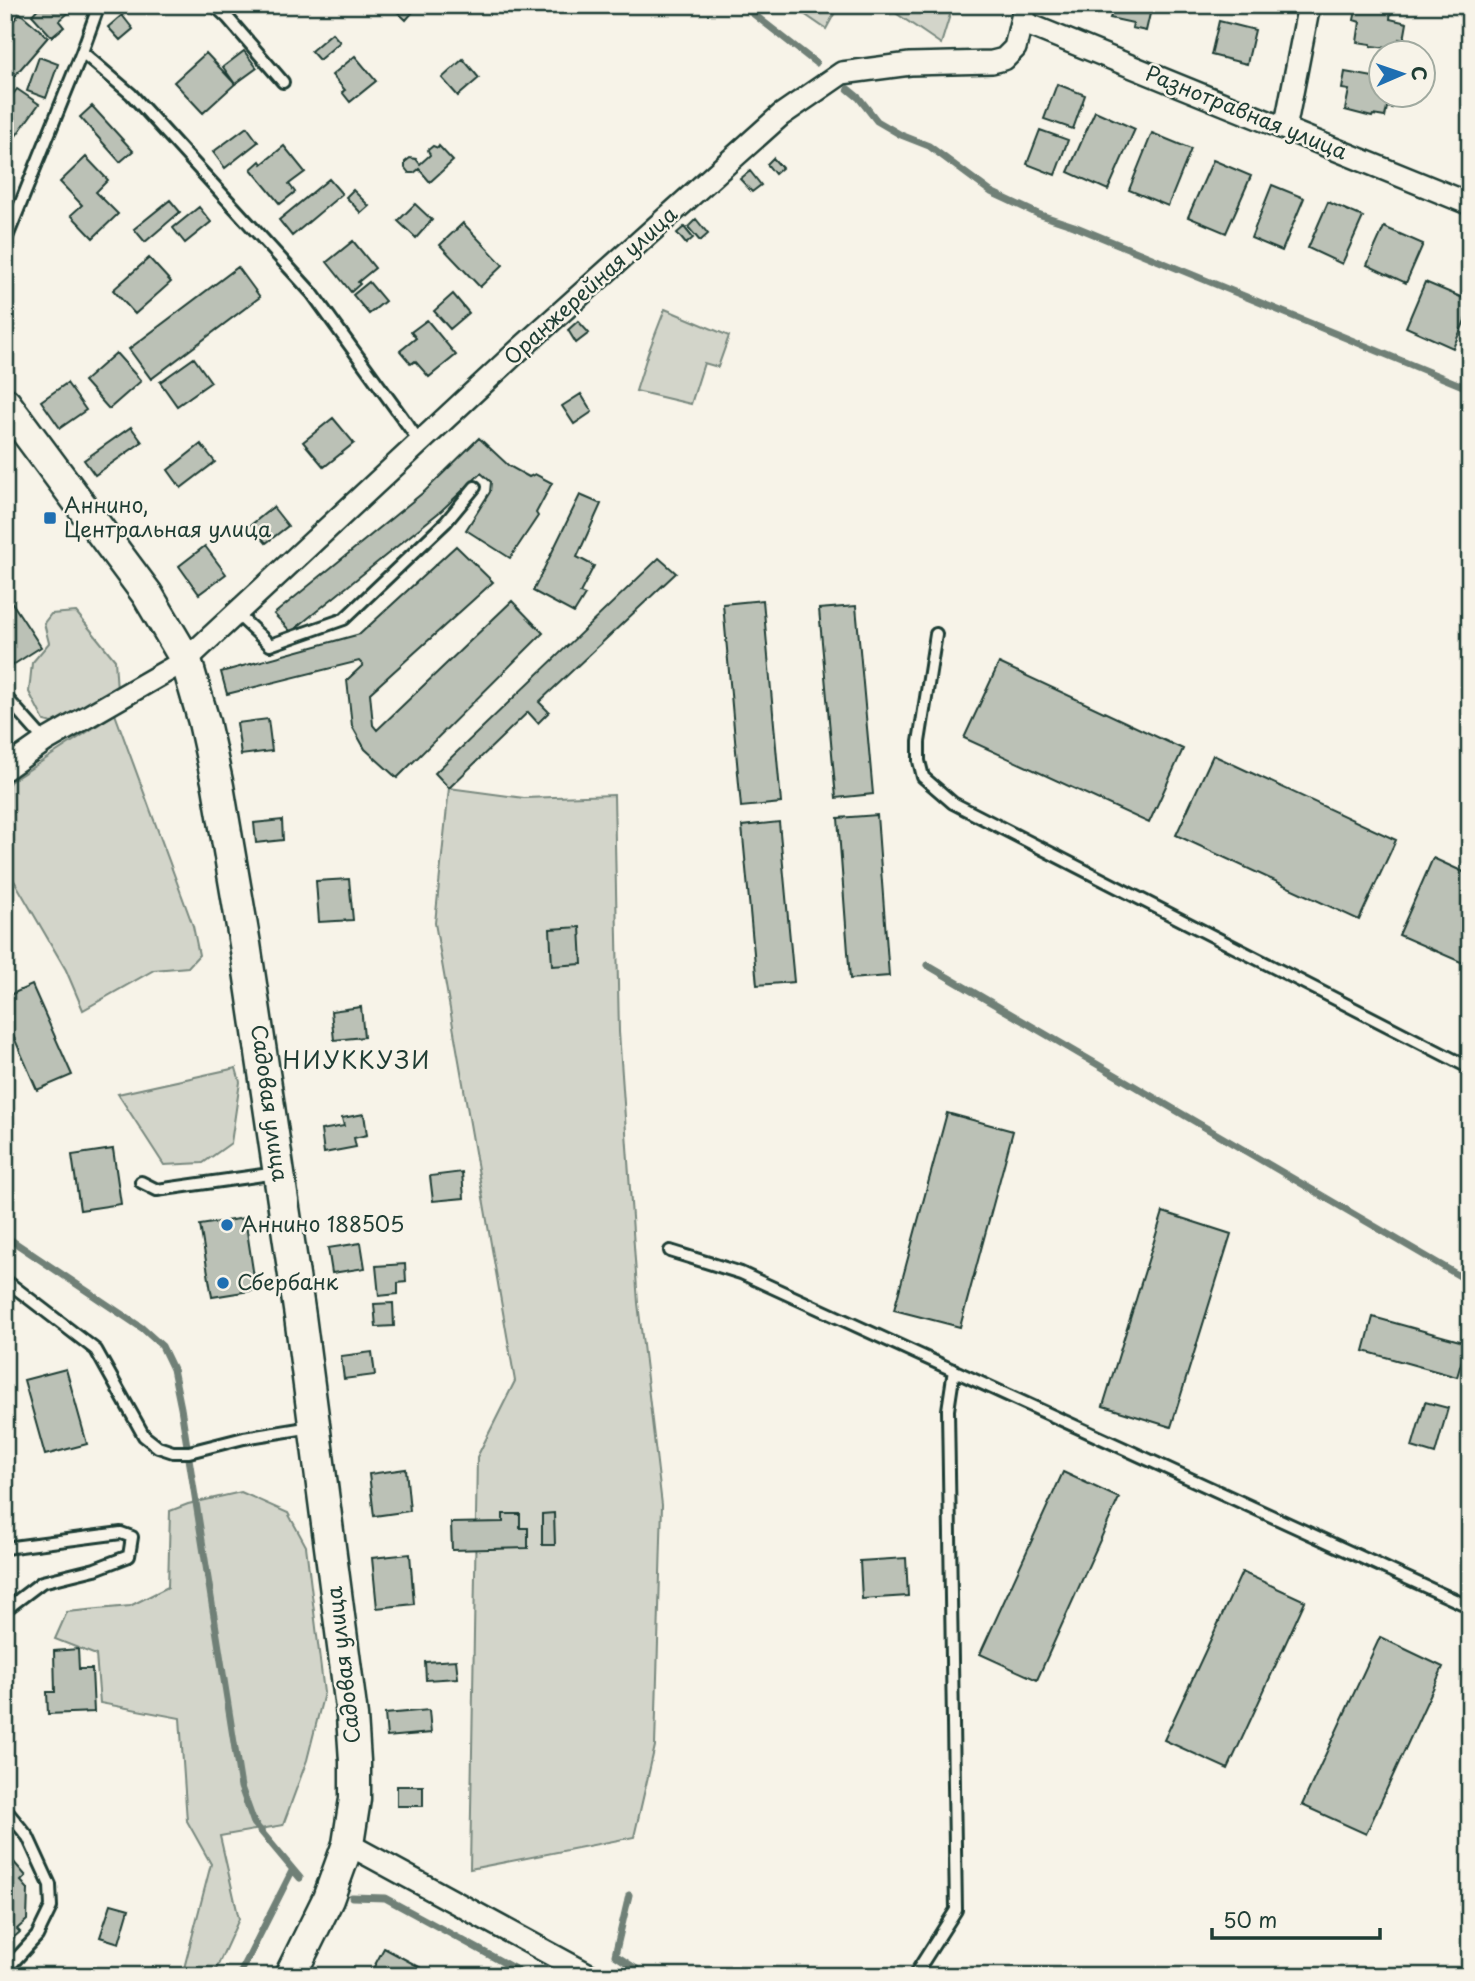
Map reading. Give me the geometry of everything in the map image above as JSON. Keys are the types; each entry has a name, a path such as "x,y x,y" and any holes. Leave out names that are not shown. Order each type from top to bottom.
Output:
{"main road":[{"name":"Садовая улица","path":"5,403 147,594 186,660 204,722 218,786 246,944 315,1426 352,1716 355,1761 355,1799 348,1844 328,1899 290,1976"}],"street":[{"path":"1285,129 1309,5"},
{"name":"Разнотравная улица","path":"1024,14 1285,129 1470,204"},
{"name":"Оранжерейная улица","path":"5,769 45,741 186,660 528,341 781,115 842,73 911,64 992,62 1004,59 1015,48 1024,14"},
{"path":"348,1844 584,1974"}],"lane":[{"path":"5,242 99,5"},
{"path":"214,5 283,82"},
{"path":"82,52 131,94 312,293 420,442"},
{"path":"236,613 270,645 344,619 446,522 475,487"},
{"path":"936,634 919,742 919,761 923,777 953,803 1470,1068"},
{"path":"5,696 45,741"},
{"path":"141,1182 157,1190 279,1173"},
{"path":"670,1251 741,1273 1470,1607"},
{"path":"5,1280 96,1350 144,1436 158,1447 173,1452 188,1452 244,1438 315,1426"},
{"path":"914,1976 956,1910 948,1410 954,1370"},
{"path":"5,1548 121,1533 132,1537 129,1556 95,1569 42,1582 5,1610"},
{"path":"5,1809 28,1837 50,1885 51,1908 37,1936 5,1971"}],"shaded area":[{"path":"791,5 839,5 826,29"},
{"path":"884,5 953,5 941,44"},
{"path":"665,309 729,336 718,367 704,363 691,404 636,391"},
{"path":"76,612 115,660 117,690 60,725 44,721 29,692 32,663 49,643 44,623 51,614"},
{"path":"115,714 193,926 199,955 188,967 154,970 83,1010 66,970 5,865 5,791 10,782"},
{"path":"449,788 524,798 614,795 619,1032 638,1303 662,1505 655,1746 634,1837 470,1869 477,1457 515,1381 435,923"},
{"path":"236,1068 240,1082 231,1143 203,1163 164,1165 118,1094"},
{"path":"241,1492 288,1513 306,1546 324,1693 307,1760 283,1825 220,1836 239,1919 213,1976 182,1976 211,1864 187,1821 180,1718 100,1703 96,1655 55,1639 67,1612 130,1606 168,1587 170,1511 188,1504"}],"building":[{"path":"41,5 71,5 74,8 59,21 64,27 52,37 32,15"},
{"path":"390,5 419,5 406,20"},
{"path":"1099,5 1152,5 1146,31 1132,28 1133,23 1110,18 1112,13 1098,10"},
{"path":"1357,5 1391,10 1390,19 1407,23 1404,38 1366,38 1366,43 1357,42 1360,22 1354,20"},
{"path":"20,13 48,37 5,87 5,31"},
{"path":"122,15 133,29 120,40 108,27"},
{"path":"1219,21 1255,30 1247,64 1211,55"},
{"path":"332,33 340,42 319,60 311,51"},
{"path":"244,51 257,68 235,84 223,67"},
{"path":"206,53 235,84 203,113 174,82"},
{"path":"355,56 376,81 350,102 342,92 345,90 332,75"},
{"path":"39,57 58,64 46,98 27,91"},
{"path":"463,59 479,78 458,96 442,78"},
{"path":"1345,72 1366,76 1366,108 1387,108 1385,117 1372,117 1345,110 1349,90 1342,89"},
{"path":"1057,84 1085,95 1073,129 1044,119"},
{"path":"17,89 39,104 5,151 5,105"},
{"path":"92,106 133,151 120,162 80,117"},
{"path":"1095,111 1135,129 1108,190 1068,172"},
{"path":"247,127 258,142 225,168 213,152"},
{"path":"1040,130 1068,140 1055,175 1027,164"},
{"path":"1152,133 1191,149 1168,206 1129,190"},
{"path":"284,146 305,172 289,184 295,192 280,204 251,169 260,161 262,164"},
{"path":"439,146 453,161 430,182 419,169 409,173 405,162 410,158 416,159 420,164 430,155 428,150"},
{"path":"86,157 108,180 96,192 118,214 93,238 71,215 82,205 60,182"},
{"path":"773,158 782,168 775,174 767,164"},
{"path":"1213,160 1251,176 1226,233 1188,217"},
{"path":"750,171 761,185 752,192 740,179"},
{"path":"329,179 342,194 292,236 279,220"},
{"path":"1272,185 1304,198 1282,251 1251,238"},
{"path":"353,190 369,206 361,213 346,197"},
{"path":"170,200 180,212 145,242 134,229"},
{"path":"1328,202 1363,217 1342,264 1308,248"},
{"path":"415,204 432,220 416,238 398,221"},
{"path":"199,207 211,222 185,243 173,228"},
{"path":"696,219 708,234 700,241 688,227"},
{"path":"463,223 503,265 480,287 440,245"},
{"path":"684,227 693,238 686,244 677,233"},
{"path":"1384,227 1423,244 1406,283 1367,265"},
{"path":"353,241 375,268 358,282 360,284 351,292 327,262"},
{"path":"149,258 171,282 135,314 113,290"},
{"path":"238,267 260,297 151,379 129,349"},
{"path":"369,282 385,301 369,314 353,295"},
{"path":"1425,282 1470,301 1470,309 1453,348 1406,327"},
{"path":"453,294 469,313 450,329 434,311"},
{"path":"427,320 456,355 429,377 415,361 411,364 400,351 416,338 411,332"},
{"path":"578,321 589,333 576,343 568,330"},
{"path":"116,353 141,381 109,409 84,381"},
{"path":"194,358 211,382 177,406 160,382"},
{"path":"67,383 86,410 60,428 41,401"},
{"path":"581,394 592,412 574,424 562,406"},
{"path":"333,418 354,443 324,467 303,442"},
{"path":"131,427 142,442 95,475 84,460"},
{"path":"479,438 509,466 529,477 535,474 552,483 536,513 538,516 510,558 466,530 490,492 491,482 481,473 442,510 291,632 274,614 425,491"},
{"path":"201,444 215,462 181,488 168,470"},
{"path":"580,495 601,504 577,557 594,566 580,593 585,595 574,613 533,591"},
{"path":"273,507 288,526 266,543 251,525"},
{"path":"205,546 226,574 199,594 179,566"},
{"path":"456,546 493,582 370,693 373,725 377,730 512,601 543,633 397,778 365,749 352,726 347,680 363,665 359,661 227,694 221,672 360,634"},
{"path":"659,558 676,573 539,702 549,712 538,723 528,712 449,788 435,773"},
{"path":"5,592 41,647 5,670"},
{"path":"763,600 781,803 741,807 723,604"},
{"path":"856,606 873,794 836,798 819,609"},
{"path":"999,663 1183,749 1149,823 964,738"},
{"path":"268,719 272,751 241,755 237,723"},
{"path":"1213,755 1396,840 1359,920 1176,835"},
{"path":"877,815 889,976 850,979 838,818"},
{"path":"282,820 283,840 256,843 254,823"},
{"path":"779,822 794,982 757,985 742,826"},
{"path":"1433,858 1470,875 1470,966 1399,935"},
{"path":"349,879 353,920 319,922 316,881"},
{"path":"580,927 582,964 552,966 550,929"},
{"path":"32,985 72,1075 37,1090 5,1017 5,997"},
{"path":"361,1007 364,1037 334,1040 331,1011"},
{"path":"947,1113 1013,1131 960,1327 894,1310"},
{"path":"364,1114 367,1135 354,1138 356,1147 324,1153 321,1130 344,1126 342,1118"},
{"path":"113,1149 121,1204 80,1210 72,1155"},
{"path":"462,1172 464,1198 433,1201 430,1176"},
{"path":"1163,1212 1231,1234 1171,1427 1103,1406"},
{"path":"245,1218 256,1290 212,1297 200,1225"},
{"path":"361,1243 365,1268 332,1273 328,1248"},
{"path":"405,1264 406,1282 398,1283 398,1294 379,1296 376,1266"},
{"path":"393,1303 394,1326 376,1327 374,1304"},
{"path":"1373,1317 1467,1343 1457,1377 1364,1351"},
{"path":"372,1352 375,1375 344,1379 341,1356"},
{"path":"66,1369 87,1444 45,1455 24,1380"},
{"path":"1425,1402 1448,1408 1435,1454 1412,1447"},
{"path":"406,1469 410,1511 374,1516 369,1474"},
{"path":"1063,1472 1119,1498 1037,1680 980,1654"},
{"path":"554,1513 555,1545 542,1545 542,1514"},
{"path":"503,1514 520,1514 520,1528 528,1528 528,1548 452,1550 451,1523 503,1522"},
{"path":"410,1554 414,1604 377,1608 372,1558"},
{"path":"906,1558 908,1596 862,1599 860,1561"},
{"path":"1242,1572 1305,1601 1228,1769 1164,1740"},
{"path":"1380,1637 1443,1667 1366,1834 1302,1805"},
{"path":"78,1649 79,1669 92,1669 94,1712 48,1714 47,1692 55,1692 54,1651"},
{"path":"456,1660 458,1678 426,1680 425,1662"},
{"path":"429,1710 431,1733 387,1737 385,1714"},
{"path":"397,1786 423,1786 423,1806 397,1806"},
{"path":"5,1852 26,1876 21,1881 28,1889 27,1920 17,1929 20,1932 5,1945"},
{"path":"111,1904 129,1909 119,1943 100,1937"},
{"path":"384,1948 436,1976 369,1976"}],"waterway":[{"path":"742,5 816,63"},
{"path":"848,89 859,98 877,121 901,135 929,146 991,192 1038,214 1074,226 1470,389"},
{"path":"927,965 1470,1282"},
{"path":"5,1236 142,1328 162,1346 173,1369 241,1787 254,1823 300,1878"},
{"path":"239,1976 292,1871"},
{"path":"629,1895 615,1955 647,1976"},
{"path":"352,1897 385,1898 528,1976"}],"place":[{"name":"Аннино, Центральная улица","path":"50,518"},
{"name":"Аннино 188505","path":"227,1225"},
{"name":"Сбербанк","path":"223,1283"}],"district":[{"name":"НИУККУЗИ","path":"357,1061"}]}
